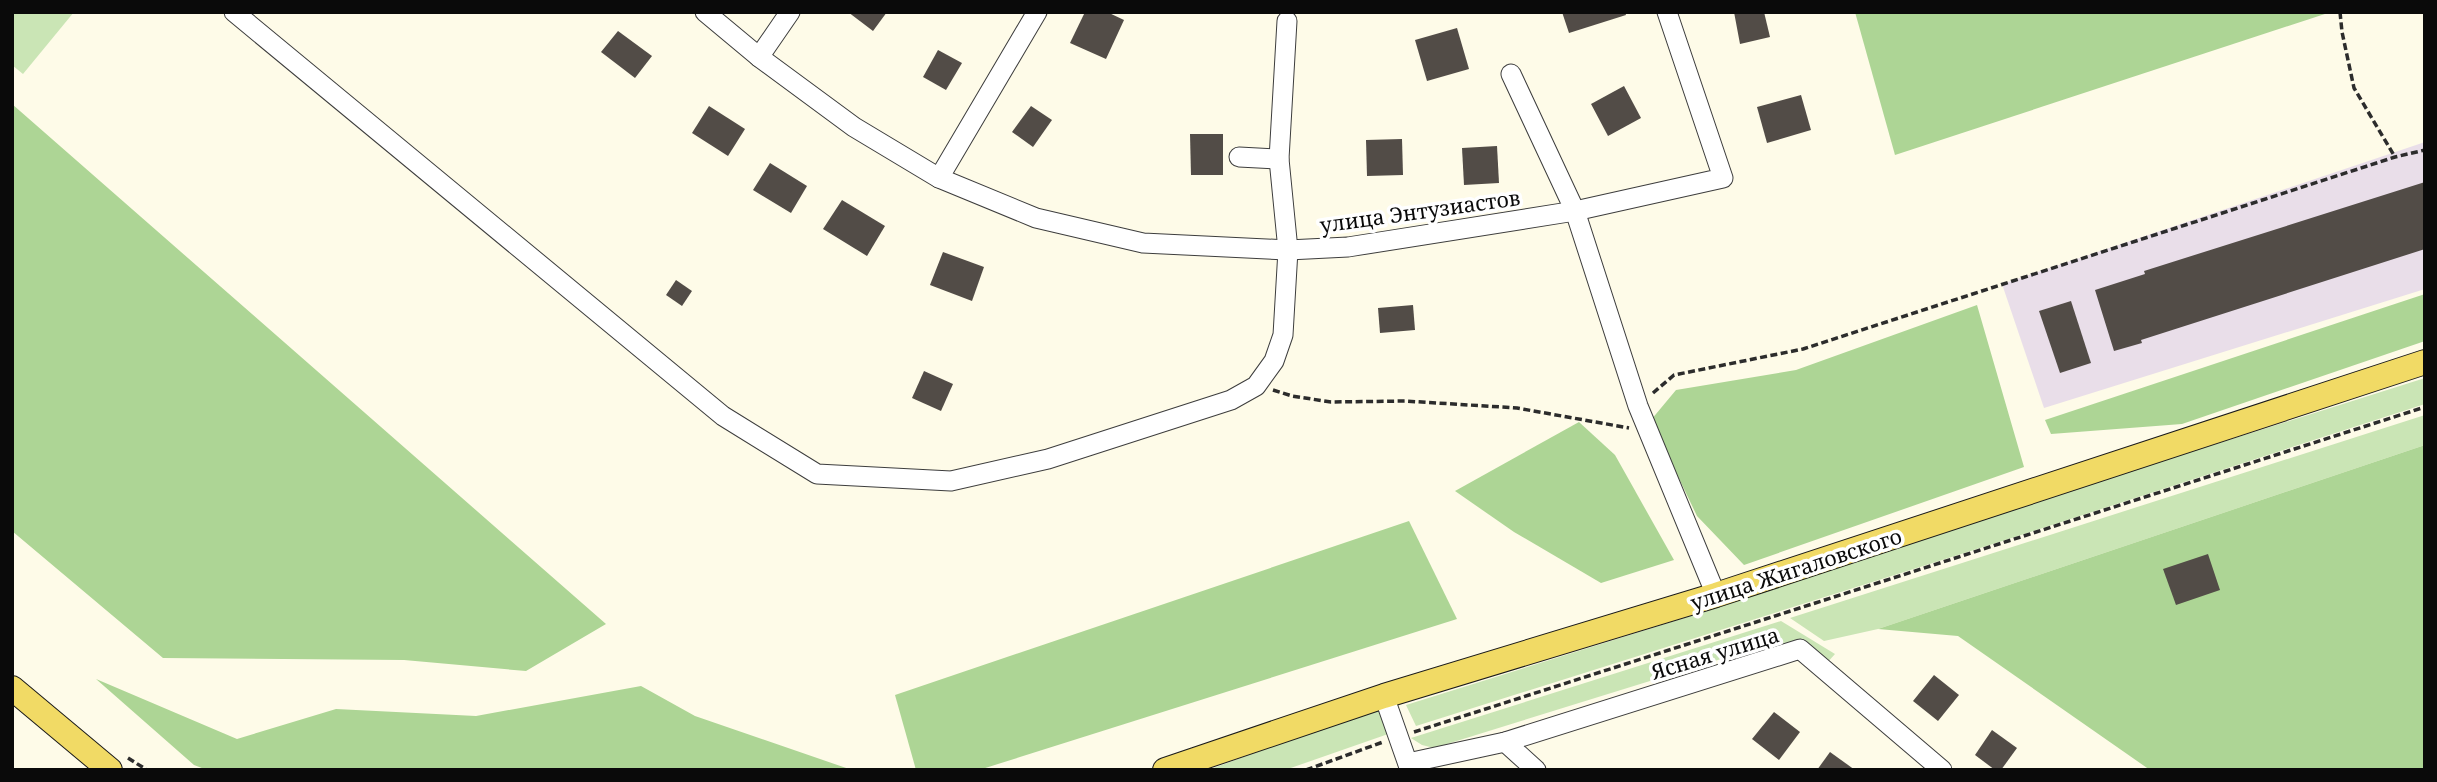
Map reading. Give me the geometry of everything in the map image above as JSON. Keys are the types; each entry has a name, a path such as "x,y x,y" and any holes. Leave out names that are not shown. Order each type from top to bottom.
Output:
{"main road":[{"name":"улица Жигаловского","path":"1165,770 1384,696 1716,595 2425,362"},
{"path":"12,688 110,770"}],"street":[{"path":"234,12 723,416 817,474 951,481 1048,459 1231,401 1256,386 1274,361 1283,335 1288,250 1279,159 1287,21"},
{"name":"улица Энтузиастов","path":"705,12 759,58 854,127 939,178 1036,218 1143,243 1288,250 1348,247 1575,211 1723,178 1667,12"},
{"path":"759,58 790,12"},
{"path":"939,178 1037,12"},
{"path":"1511,74 1575,211 1638,406 1716,595"},
{"path":"1238,158 1279,159"},
{"name":"Ясная улица","path":"1409,767 1505,742 1800,649 1942,770"},
{"path":"1384,696 1409,767"},
{"path":"1505,742 1536,770"}],"path":[{"path":"2340,12 2354,89 2395,157"},
{"path":"1638,406 1674,375 1803,349 2395,157 2425,150"},
{"path":"1256,386 1292,396 1331,402 1405,401 1517,408 1648,431"},
{"path":"1306,770 1400,736 2425,407"}],"shaded area":[{"path":"2425,142 2425,289 2044,408 2002,284"}],"green space":[{"path":"12,12 74,12 23,74 12,65"},
{"path":"1855,12 2331,12 1895,155"},
{"path":"12,104 606,624 526,671 404,660 163,658 12,531"},
{"path":"2425,294 2425,341 2182,424 2051,434 2045,420"},
{"path":"1977,305 2024,467 1744,565 1697,516 1651,420 1676,390 1796,370"},
{"path":"2425,378 2425,404 2015,537 1416,726 1406,705 1713,609 2080,487"},
{"path":"2425,415 2425,445 1878,629 1824,641 1790,618"},
{"path":"1579,422 1615,455 1674,560 1601,583 1514,532 1455,491"},
{"path":"2425,445 2425,770 2150,770 1958,636 1878,629"},
{"path":"1409,521 1457,619 979,770 916,770 895,695"},
{"path":"1781,621 1835,654 1826,664 1798,644 1763,646 1434,748 1411,738"},
{"path":"96,679 237,739 336,709 476,716 641,686 695,716 852,770 207,770 194,765"},
{"path":"1374,709 1384,712 1391,733 1285,770 1208,770"}],"building":[{"path":"848,12 887,12 873,31"},
{"path":"1085,12 1107,12 1124,20 1106,59 1070,43"},
{"path":"1562,12 1625,12 1626,15 1569,33"},
{"path":"1734,12 1764,12 1770,37 1740,44"},
{"path":"1457,28 1469,69 1427,81 1415,40"},
{"path":"618,31 652,56 635,78 601,52"},
{"path":"938,50 962,63 946,90 923,77"},
{"path":"1624,86 1641,118 1608,136 1591,104"},
{"path":"1801,95 1811,130 1767,143 1757,107"},
{"path":"709,106 745,129 728,156 692,133"},
{"path":"1031,106 1052,120 1033,147 1012,132"},
{"path":"1190,134 1223,134 1223,175 1191,175"},
{"path":"1402,139 1403,175 1367,176 1366,140"},
{"path":"1497,146 1499,183 1464,185 1462,148"},
{"path":"770,163 807,186 791,213 753,190"},
{"path":"2425,182 2425,249 2114,351 2095,290 2145,274 2144,271"},
{"path":"842,200 885,226 867,256 823,229"},
{"path":"943,252 984,267 972,301 930,285"},
{"path":"676,280 692,291 682,306 666,295"},
{"path":"2071,301 2091,363 2060,373 2039,311"},
{"path":"1413,305 1415,330 1380,333 1378,308"},
{"path":"924,371 953,384 941,411 912,398"},
{"path":"2208,554 2220,590 2176,605 2163,569"},
{"path":"1934,675 1959,695 1938,721 1913,701"},
{"path":"1774,712 1800,732 1779,760 1752,739"},
{"path":"1992,730 2017,748 2001,770 1995,770 1975,755"},
{"path":"1830,752 1855,770 1817,770"}]}
